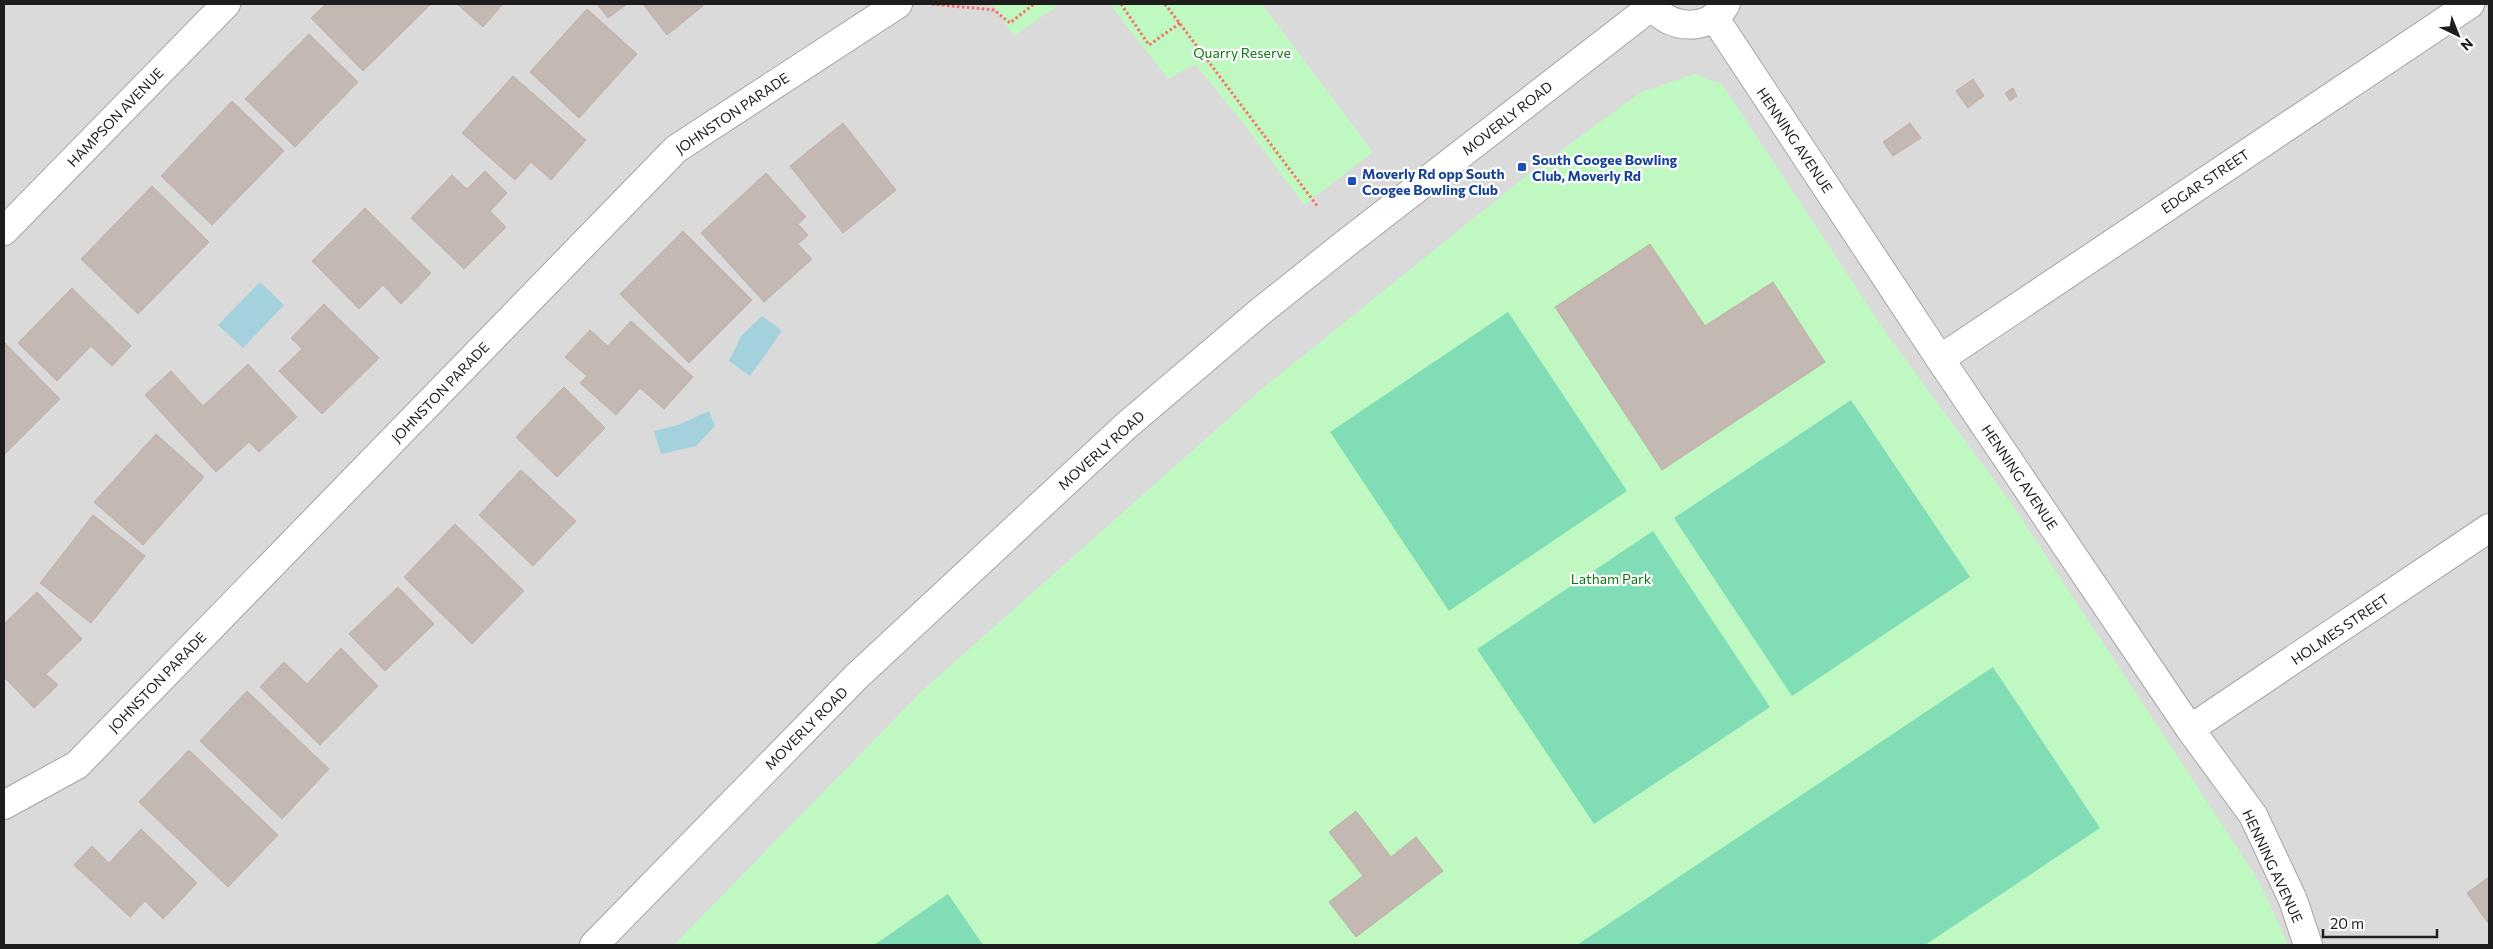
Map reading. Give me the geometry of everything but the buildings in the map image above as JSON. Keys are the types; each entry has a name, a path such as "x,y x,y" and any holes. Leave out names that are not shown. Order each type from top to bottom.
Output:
{"street":[{"name":"HAMPSON AVENUE","path":"4,231 226,4"},
{"name":"JOHNSTON PARADE","path":"4,805 77,765 676,149 898,4"},
{"name":"EDGAR STREET","path":"1940,359 2470,4"},
{"path":"1652,5 1661,16 1680,24 1701,24 1720,11"},
{"name":"MOVERLY ROAD","path":"594,945 856,677 1127,425 1322,262 1652,5"},
{"name":"HENNING AVENUE","path":"1720,11 1940,359 2190,729 2252,815 2293,900 2308,945"},
{"name":"HOLMES STREET","path":"2190,729 2489,528"}],"path":[{"path":"932,4 994,10 1010,23 1034,4"},
{"path":"1121,4 1149,45 1180,23"},
{"path":"1165,4 1318,208"}],"shaded area":[{"path":"4,4 2489,4 2489,945 4,945"}],"green space":[{"path":"993,4 1060,4 1014,36"},
{"name":"Quarry Reserve","path":"1110,4 1262,4 1373,152 1304,205 1244,124 1195,64 1168,79"},
{"name":"Latham Park","path":"1695,74 1722,84 1889,337 2014,507 2259,881 2288,945 674,945 922,691 1263,388 1525,177 1641,92"},
{"path":"1508,312 1627,491 1449,611 1330,432"},
{"path":"1851,400 1970,577 1792,696 1674,518"},
{"path":"1653,531 1770,707 1594,824 1477,649"},
{"path":"1993,667 2100,828 1925,945 1577,945"},
{"path":"948,894 983,945 874,945"}],"water":[{"path":"260,282 284,305 243,348 218,325"},
{"path":"762,316 782,331 750,376 729,361 741,336"},
{"path":"709,411 715,426 696,446 661,454 654,431 678,425"}],"place":[{"name":"South Coogee Bowling Club, Moverly Rd","path":"1522,167"},
{"name":"Moverly Rd opp South Coogee Bowling Club","path":"1352,181"}]}
